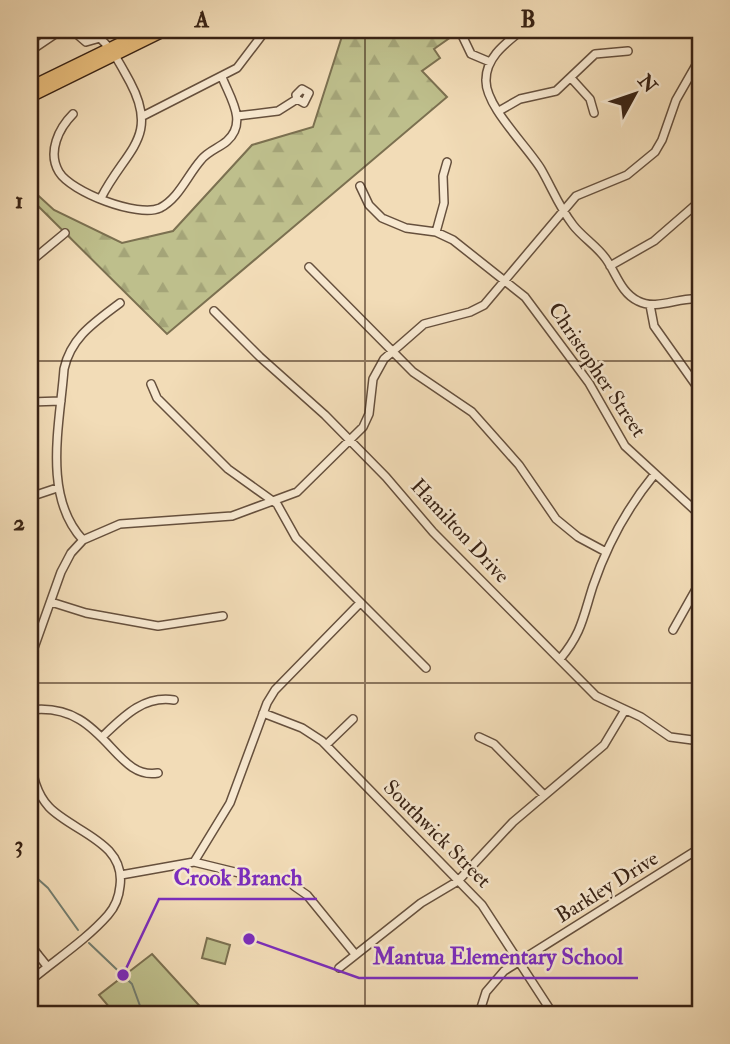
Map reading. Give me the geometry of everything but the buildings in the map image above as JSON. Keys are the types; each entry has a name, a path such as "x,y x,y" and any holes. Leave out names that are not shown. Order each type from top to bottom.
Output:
{"main road":[{"path":"30,97 113,52 147,30"},
{"path":"30,88 166,30"}],"street":[{"path":"42,30 48,38"},
{"path":"30,51 61,30"},
{"path":"72,30 86,43 100,38 108,30"},
{"path":"144,116 222,78 246,60 266,30"},
{"path":"522,30 490,62 486,87 541,170 564,212 610,266 632,298 650,305 680,298 700,299"},
{"path":"460,31 471,54 490,62"},
{"path":"100,38 113,52 141,103 144,116 142,131 135,146 122,160 101,198"},
{"path":"499,110 520,99 547,95 571,78 595,54 628,51"},
{"path":"30,659 67,560 83,540 115,524 232,516 274,502 303,487 351,441 368,418 375,372 392,351 425,324 477,309 581,192 627,174 654,152 662,140 676,100 700,58"},
{"path":"73,114 58,136 55,160 59,172 70,182 124,209 144,212 170,202 203,157 229,138 237,116 222,78"},
{"path":"571,78 590,99 594,113"},
{"path":"237,116 278,111 297,99"},
{"path":"436,232 444,203 443,176 447,162"},
{"name":"Christopher Street","path":"360,186 369,205 387,220 405,228 436,232 457,243 532,305 589,383 618,438 654,475 700,515"},
{"path":"610,266 654,241 700,201"},
{"path":"30,262 65,233"},
{"path":"309,267 413,372 472,412 519,465 556,519 578,537 606,552"},
{"path":"83,540 66,517 57,488 64,365 72,346 89,327 120,303"},
{"path":"650,305 653,326 700,391"},
{"name":"Hamilton Drive","path":"214,311 351,441 433,532 596,696 670,737 700,741"},
{"path":"151,384 157,398 228,469 274,502 296,538 426,668"},
{"path":"30,402 61,401"},
{"path":"560,659 581,631 606,552 630,507 654,475"},
{"path":"30,497 57,488"},
{"path":"673,630 700,582"},
{"path":"51,601 86,613 159,626 177,626 223,616"},
{"path":"194,862 230,803 263,713 282,682 360,603"},
{"path":"102,737 141,705 159,699 174,700"},
{"path":"30,710 67,711 81,718 137,770 158,773"},
{"path":"339,968 421,903 458,881 503,832 604,745 625,710"},
{"name":"Southwick Street","path":"263,713 302,728 326,745 458,881 488,913 553,1014"},
{"path":"326,745 353,719"},
{"path":"479,737 494,744 544,795"},
{"path":"30,758 35,783 44,800 54,812 106,847 121,875 118,896 108,915 30,981"},
{"name":"Barkley Drive","path":"480,1014 490,986 519,961 700,848"},
{"path":"121,875 194,862 239,873"},
{"path":"294,886 307,895 355,954"},
{"path":"30,945 47,966"}],"green space":[{"path":"344,30 461,30 434,49 440,58 422,71 447,97 167,334 30,198 30,188 54,210 122,243 173,231 252,145 313,127"},
{"path":"207,938 230,945 225,964 202,958"},
{"path":"152,954 207,1014 115,1014 99,995"}],"waterway":[{"path":"30,872 48,888 78,930"},
{"path":"30,938 41,952"},
{"path":"89,943 132,984 143,1014"}],"place":[{"name":"Mantua Elementary School","path":"249,939"},
{"name":"Crook Branch","path":"123,975"}]}
